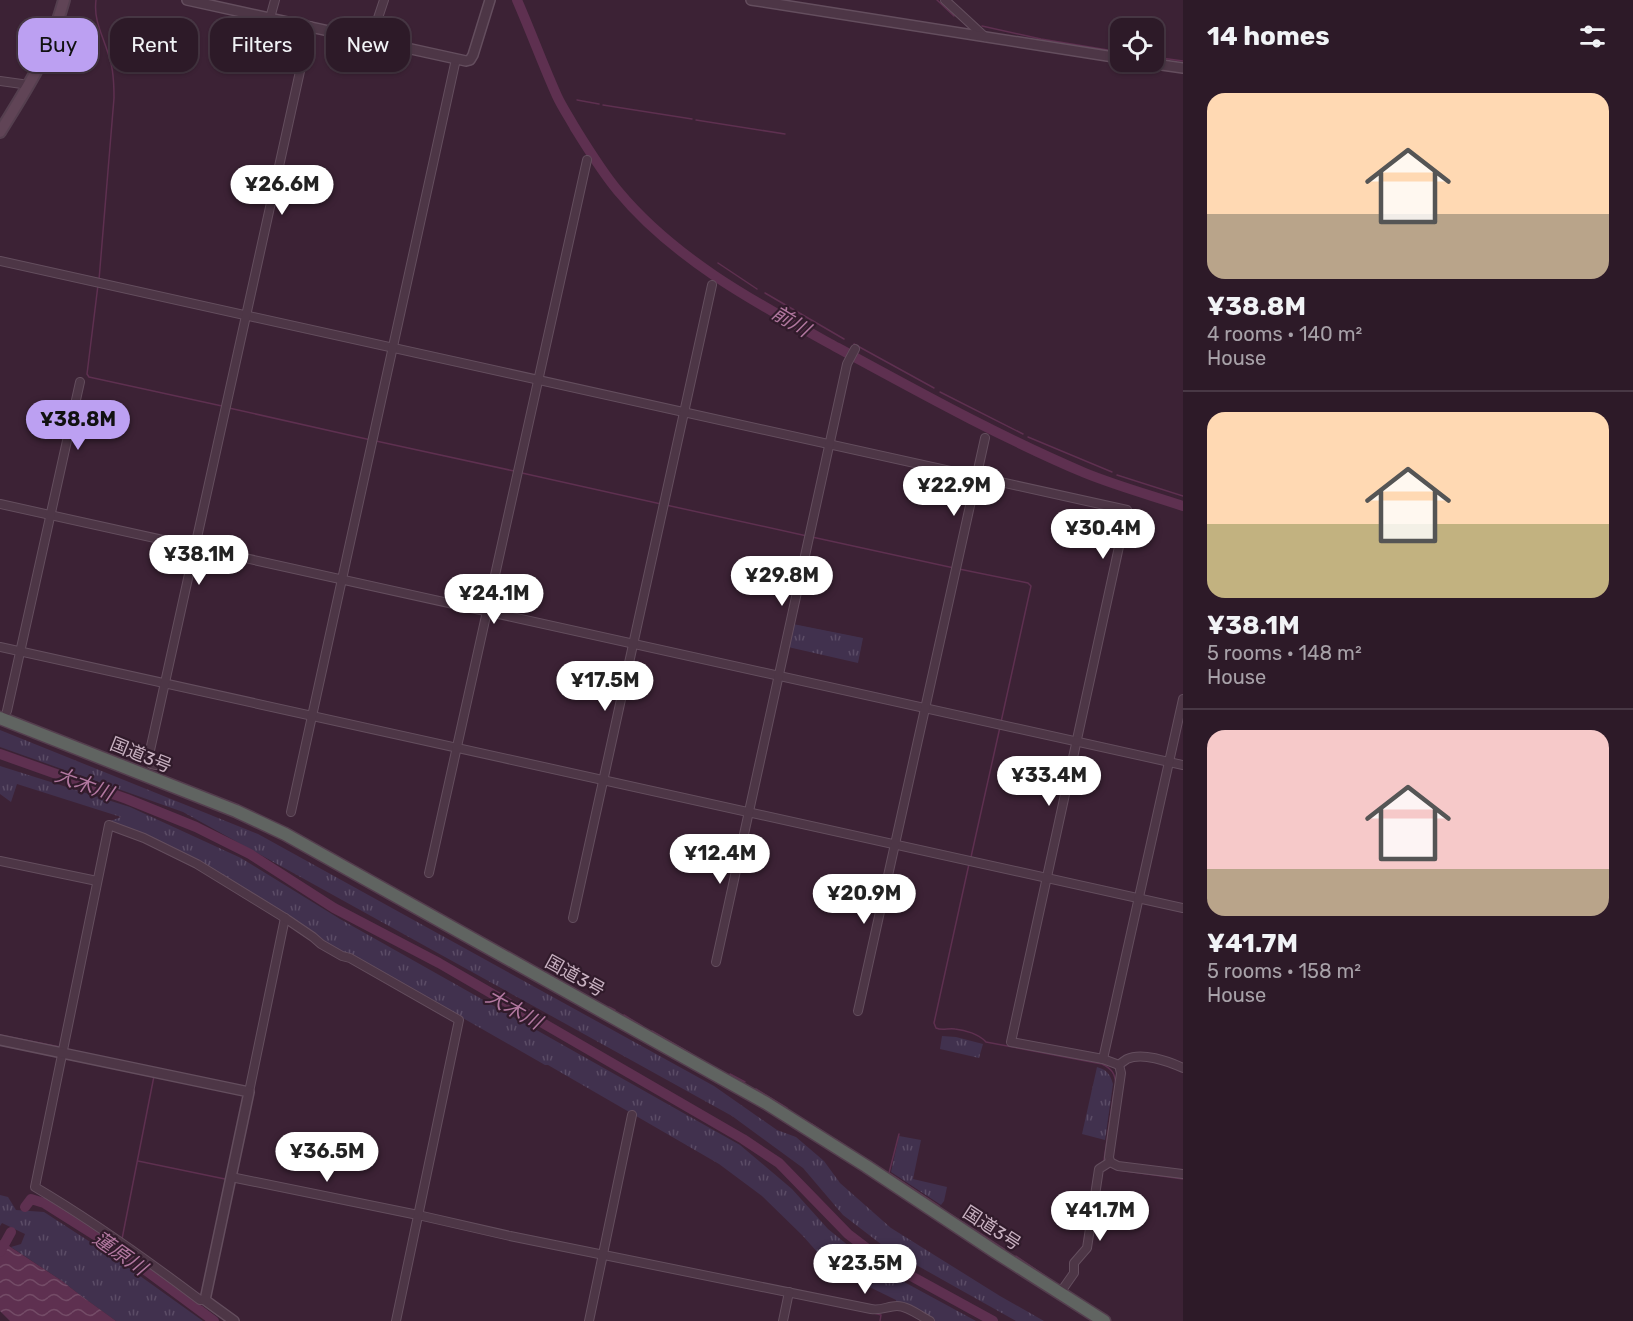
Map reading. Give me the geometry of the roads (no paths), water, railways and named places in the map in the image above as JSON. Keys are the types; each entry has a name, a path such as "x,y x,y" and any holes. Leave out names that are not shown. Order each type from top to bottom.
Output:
{"highway":[{"name":"国道3号","path":"4,714 236,811 285,834 766,1103 1104,1321"}],"main road":[{"path":"0,132 29,85 51,41 64,0"}],"street":[{"path":"187,0 270,18 275,0"},
{"path":"378,18 384,0"},
{"path":"410,48 470,60 490,0"},
{"path":"751,0 1110,56"},
{"path":"945,0 985,37"},
{"path":"291,812 456,58"},
{"path":"1164,65 1183,68"},
{"path":"156,765 149,760 300,72"},
{"path":"0,81 29,85"},
{"path":"429,873 587,160"},
{"path":"0,261 1127,510 1011,1042 1103,1059 1119,1065"},
{"path":"573,918 712,285"},
{"path":"716,962 847,364 855,349"},
{"path":"4,714 80,382"},
{"path":"858,1011 985,438"},
{"path":"0,504 1183,765"},
{"path":"0,647 1183,908"},
{"path":"1103,1059 1183,699"},
{"path":"234,1321 205,1300 200,1300 124,1243 35,1187 109,825 144,838 197,864 285,918 321,944 459,1020 396,1321"},
{"path":"0,861 97,882"},
{"path":"205,1300 285,918"},
{"path":"0,1040 249,1092"},
{"path":"1119,1065 1127,1059 1148,1057 1183,1068"},
{"path":"1060,1293 1074,1273 1074,1263 1087,1248 1099,1169 1107,1164 1109,1157 1121,1073 1119,1065"},
{"path":"589,1321 632,1115"},
{"path":"1107,1164 1183,1174"},
{"path":"231,1177 878,1310 898,1306 930,1321"},
{"path":"783,1321 789,1292"}],"water":[{"path":"0,1240 62,1281 116,1321 10,1321 0,1311"}],"waterway":[{"path":"96,0 96,16 112,69 114,93 99,280"},
{"name":"前川","path":"517,0 559,100 595,160 618,191 641,216 693,260 749,298 991,429 1085,473 1183,506"},
{"path":"937,0 954,16"},
{"path":"982,26 1110,50"},
{"path":"1164,58 1183,61"},
{"path":"577,100 599,104"},
{"path":"603,105 692,119"},
{"path":"696,120 785,134"},
{"path":"718,263 757,289"},
{"path":"98,285 87,374 89,377 222,406"},
{"path":"765,293 844,339"},
{"path":"854,344 934,388"},
{"path":"940,392 1023,434"},
{"path":"229,408 371,440"},
{"path":"1028,437 1112,472"},
{"path":"376,441 514,471"},
{"path":"522,473 661,504"},
{"path":"1117,475 1183,496"},
{"path":"666,505 807,536"},
{"path":"812,537 954,568"},
{"path":"959,569 1028,583 1031,586 1001,722"},
{"path":"971,857 1000,727"},
{"name":"大木川","path":"0,754 127,799 196,827 250,854 334,908 439,963 743,1139 779,1163 848,1234 882,1260 993,1321"},
{"path":"969,864 934,1023 936,1028 963,1030 986,1042 1102,1064 1112,1072 1116,1085"},
{"path":"609,1007 615,1010"},
{"path":"624,1015 642,1026"},
{"path":"652,1031 690,1053"},
{"path":"0,1035 60,1047"},
{"path":"730,1074 745,1082"},
{"path":"122,1239 154,1076"},
{"path":"756,1089 787,1108"},
{"path":"1105,1161 1114,1092"},
{"path":"812,1124 824,1132"},
{"path":"899,1134 889,1173 939,1206"},
{"path":"835,1139 883,1170"},
{"path":"138,1161 225,1179"},
{"path":"1108,1165 1118,1170 1183,1179"},
{"name":"蓮原川","path":"25,1207 31,1199 44,1203 117,1249 214,1321"},
{"path":"950,1214 1004,1249"},
{"name":"蓮原川","path":"0,1252 11,1232"},
{"path":"1016,1256 1060,1286"},
{"path":"874,1313 881,1315 880,1321"}]}
